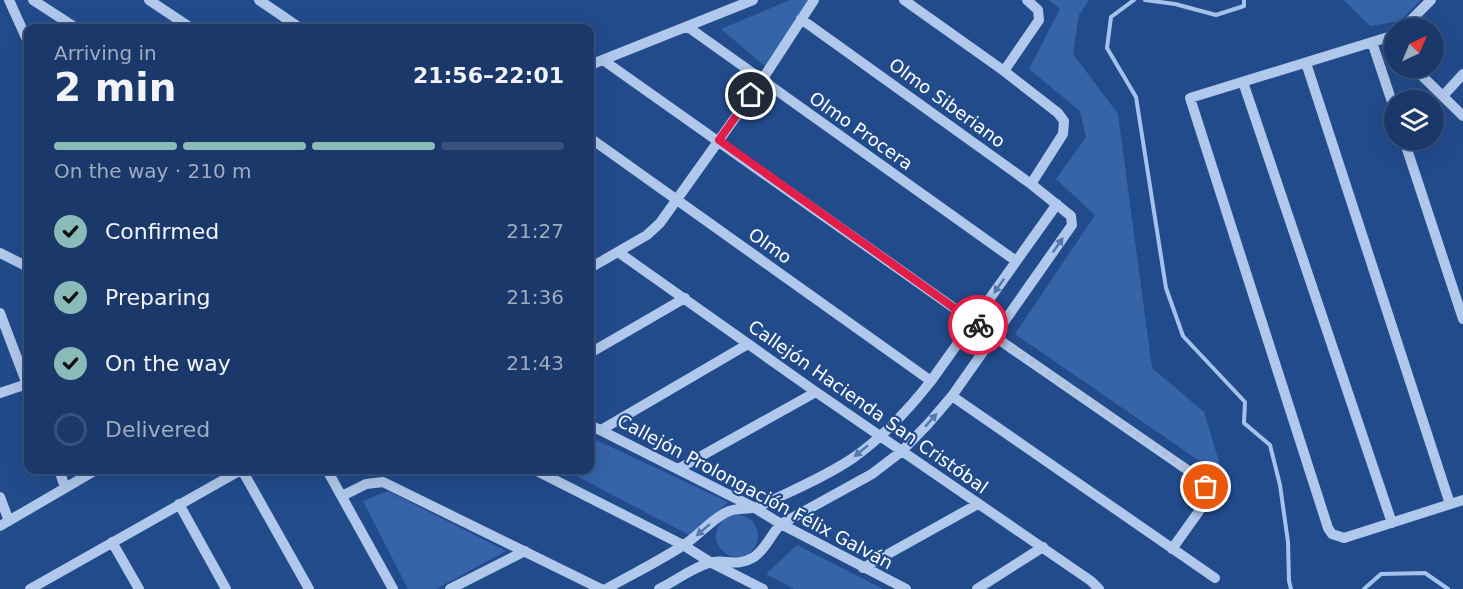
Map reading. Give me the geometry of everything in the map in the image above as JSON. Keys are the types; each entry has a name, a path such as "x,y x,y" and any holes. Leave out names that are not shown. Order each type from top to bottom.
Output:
{"street":[{"path":"9,0 24,33"},
{"path":"33,0 70,24"},
{"path":"149,0 185,24"},
{"path":"259,0 294,24"},
{"path":"594,63 753,0"},
{"path":"594,266 647,236 655,228 762,80 814,0"},
{"path":"904,0 1005,71 1058,113 1064,121 1063,134 1031,184"},
{"path":"1005,71 1039,20 1038,10 1027,0"},
{"path":"1413,18 1431,0"},
{"name":"Olmo Siberiano","path":"801,19 1031,184 1071,216 1072,225 995,337"},
{"name":"Olmo Procera","path":"687,27 1016,261"},
{"path":"1384,39 1190,98 1328,528 1332,534 1344,538 1463,500"},
{"path":"1372,42 1388,90"},
{"path":"603,60 1204,482 1208,491 1207,500 1172,549"},
{"path":"1306,63 1450,504"},
{"path":"1444,95 1463,74"},
{"path":"1424,78 1437,90"},
{"path":"1243,82 1392,523"},
{"path":"1444,97 1463,116"},
{"name":"Olmo","path":"594,141 931,381"},
{"path":"1407,150 1463,319"},
{"path":"606,589 683,545 723,513 730,510 755,508 846,462 880,436 912,405 931,381 1057,204"},
{"name":"Callejón Hacienda San Cristóbal","path":"618,252 816,392 1091,580 1099,589"},
{"path":"0,253 24,265"},
{"path":"594,351 685,298"},
{"path":"0,313 24,375"},
{"path":"659,589 710,562 735,564 751,559 758,554 781,524 872,474 902,451 928,424 952,396 995,337"},
{"path":"601,430 748,344"},
{"path":"0,393 24,386"},
{"path":"678,469 816,392"},
{"path":"952,396 1215,578"},
{"name":"Callejón Prolongación Félix Galván","path":"594,427 755,508 863,568 906,589"},
{"path":"60,474 65,487"},
{"path":"0,497 4,523 89,474"},
{"path":"30,589 234,474"},
{"path":"243,474 309,589"},
{"path":"329,474 393,589"},
{"path":"543,474 683,545 710,562 763,589"},
{"path":"342,496 366,484 383,482 601,589"},
{"path":"179,504 226,589"},
{"path":"863,568 978,504"},
{"path":"112,542 139,589"},
{"path":"977,589 1043,547"},
{"path":"450,589 525,551"},
{"path":"48,578 55,589"}],"shaded area":[{"path":"790,0 814,0 765,66 721,29"},
{"path":"1049,0 1089,0 1079,15 1073,54 1118,114 1152,368 1204,412 1224,478 1015,334 1095,215 1056,179 1086,137 1080,111 1029,69 1060,9"},
{"path":"1344,0 1421,0 1403,18 1384,18 1384,24 1370,26"},
{"path":"594,439 728,502 691,536 573,474 594,474"},
{"path":"388,491 506,551 436,589 408,589 363,501"},
{"path":"737,515 752,521 758,536 752,551 737,557 722,551 716,536 722,521"},
{"path":"797,545 883,589 794,589 766,574"}],"waterway":[{"path":"1134,0 1111,17 1107,48 1136,97 1166,288 1183,336 1245,402 1244,423 1270,445 1280,485 1288,542 1291,589"},
{"path":"1145,0 1175,4 1216,15 1244,6 1244,0"},
{"path":"1364,589 1381,574 1425,573 1448,589"}],"way so far":[{"path":"978,325 1178,462 1204,482 1206,487"}],"route":[{"path":"751,95 719,140 978,325"}]}
